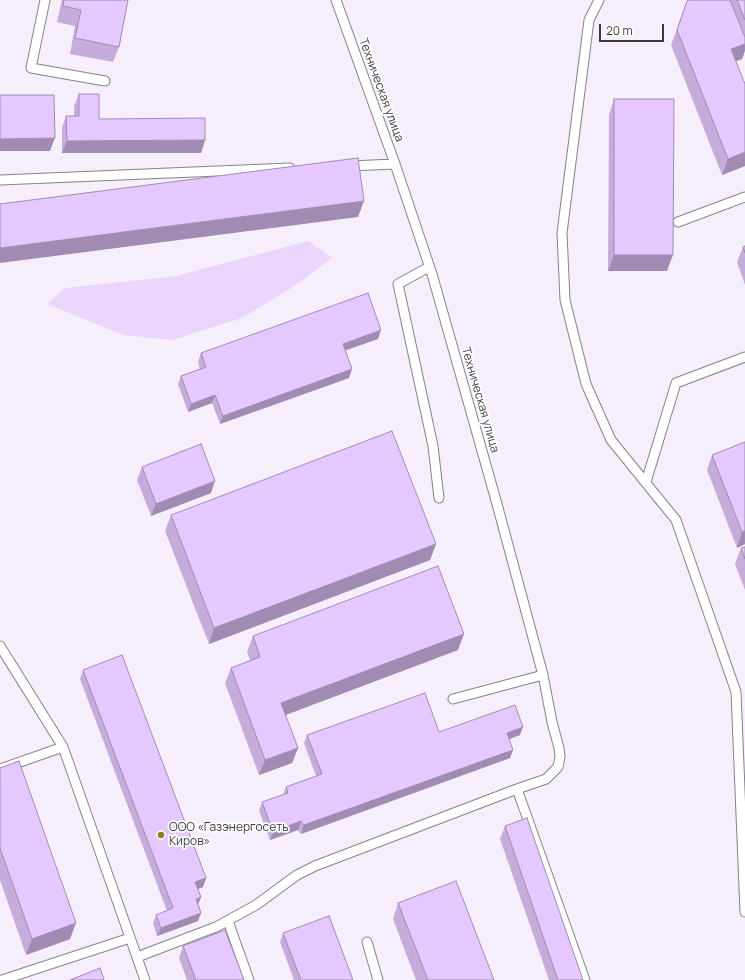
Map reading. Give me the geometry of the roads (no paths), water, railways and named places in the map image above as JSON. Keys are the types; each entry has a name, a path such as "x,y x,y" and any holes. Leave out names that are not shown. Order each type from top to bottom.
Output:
{"lane":[{"path":"45,0 31,68 104,81"},
{"name":"Техническая улица","path":"137,957 216,928 256,905 297,875 316,866 546,779 558,767 560,757 559,748 552,722 543,675 497,504 429,268 395,164 336,0"},
{"path":"599,0 589,20 562,233 566,300 589,391 611,440 676,520 736,692 745,912"},
{"path":"340,166 395,164"},
{"path":"0,180 300,168"},
{"path":"678,222 745,197"},
{"path":"429,268 398,284 433,446 439,498"},
{"path":"646,482 676,383 745,357"},
{"path":"0,646 63,748 145,980"},
{"path":"453,699 543,675"},
{"path":"0,769 63,748"},
{"path":"517,789 585,980"},
{"path":"228,921 249,980"},
{"path":"2,980 130,938"},
{"path":"367,942 378,980"}],"place":[{"name":"ООО «Газэнергосеть Киров»","path":"161,835"}]}
